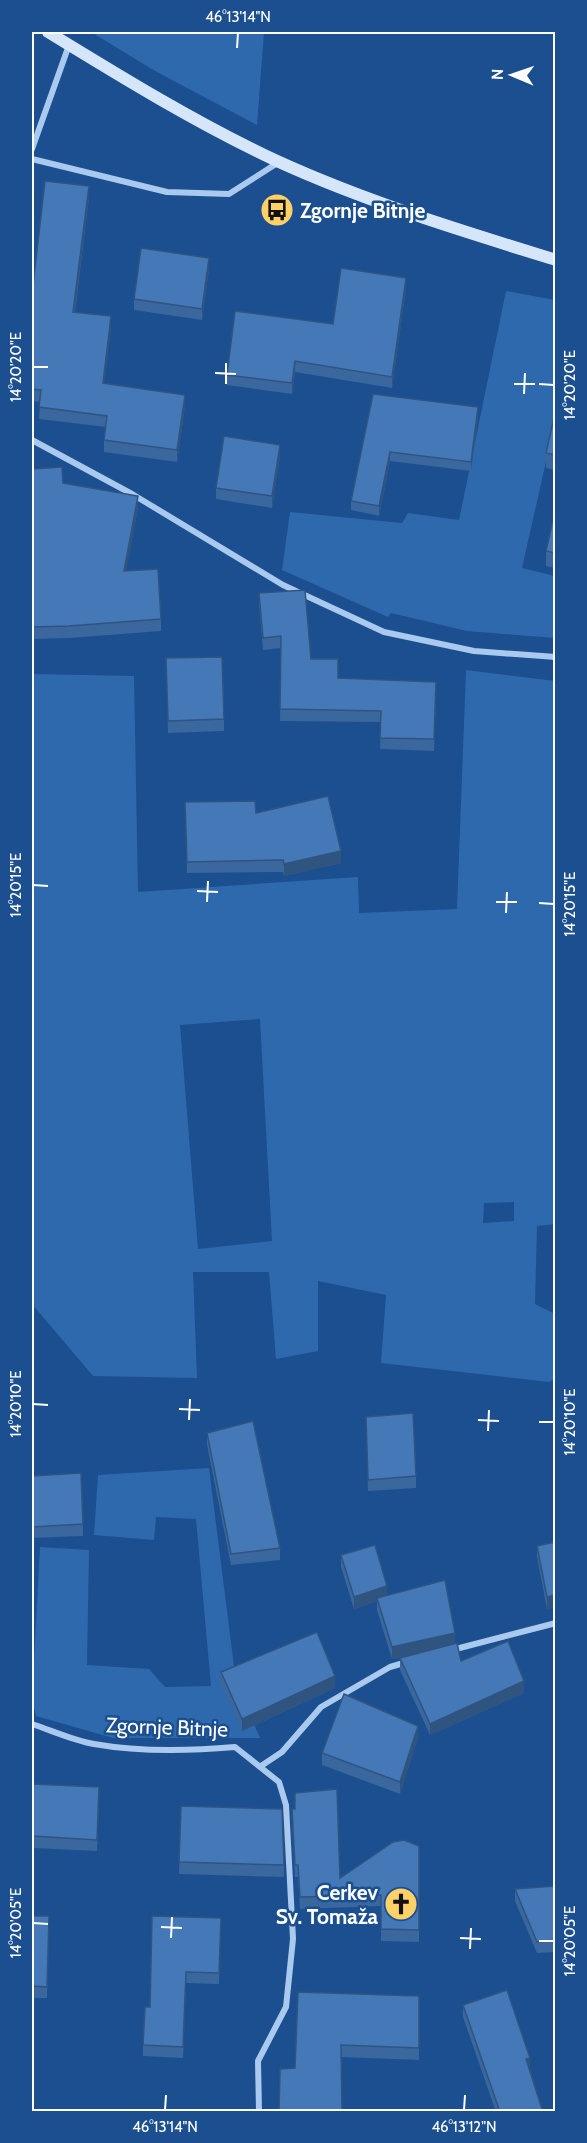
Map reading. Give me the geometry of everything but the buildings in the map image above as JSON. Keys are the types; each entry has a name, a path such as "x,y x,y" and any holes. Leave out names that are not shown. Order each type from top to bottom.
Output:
{"main road":[{"path":"48,32 142,90 279,162 422,217 555,260"}],"street":[{"path":"32,149 69,45"},
{"path":"32,159 167,192 229,194 279,162"},
{"path":"32,440 132,494 283,585 384,632 474,651 555,657"},
{"path":"448,1652 555,1623"},
{"path":"261,1766 282,1752 321,1707 390,1667 413,1661"},
{"name":"Zgornje Bitnje","path":"32,1724 67,1737 95,1744 204,1749 235,1747 279,1782 286,1805 293,1939 286,2007 258,2061 259,2112"}],"shaded area":[{"path":"91,32 264,32 257,125 155,71"},
{"path":"506,291 555,300 555,422 522,568 555,576 555,638 467,631 391,613 388,617 282,570 290,512 402,523 408,513 459,520"},
{"path":"466,670 555,681 556,1224 537,1226 535,1304 555,1314 555,1379 549,1382 381,1363 386,1295 318,1281 318,1351 276,1359 269,1272 193,1272 197,1378 93,1376 32,1304 32,674 134,676 138,892 358,877 359,913 457,909","holes":["260,1019 272,1241 198,1249 180,1025","514,1202 514,1221 483,1223 484,1203"]},
{"path":"209,1468 236,1682 260,1738 113,1738 36,1716 32,1700 40,1547 89,1550 87,1665 149,1669 165,1687 211,1686 196,1519 156,1517 154,1540 94,1535 98,1475"}],"place":[{"name":"Zgornje Bitnje","path":"277,210"},
{"name":"Cerkev Sv. Tomaža","path":"401,1904"}]}
